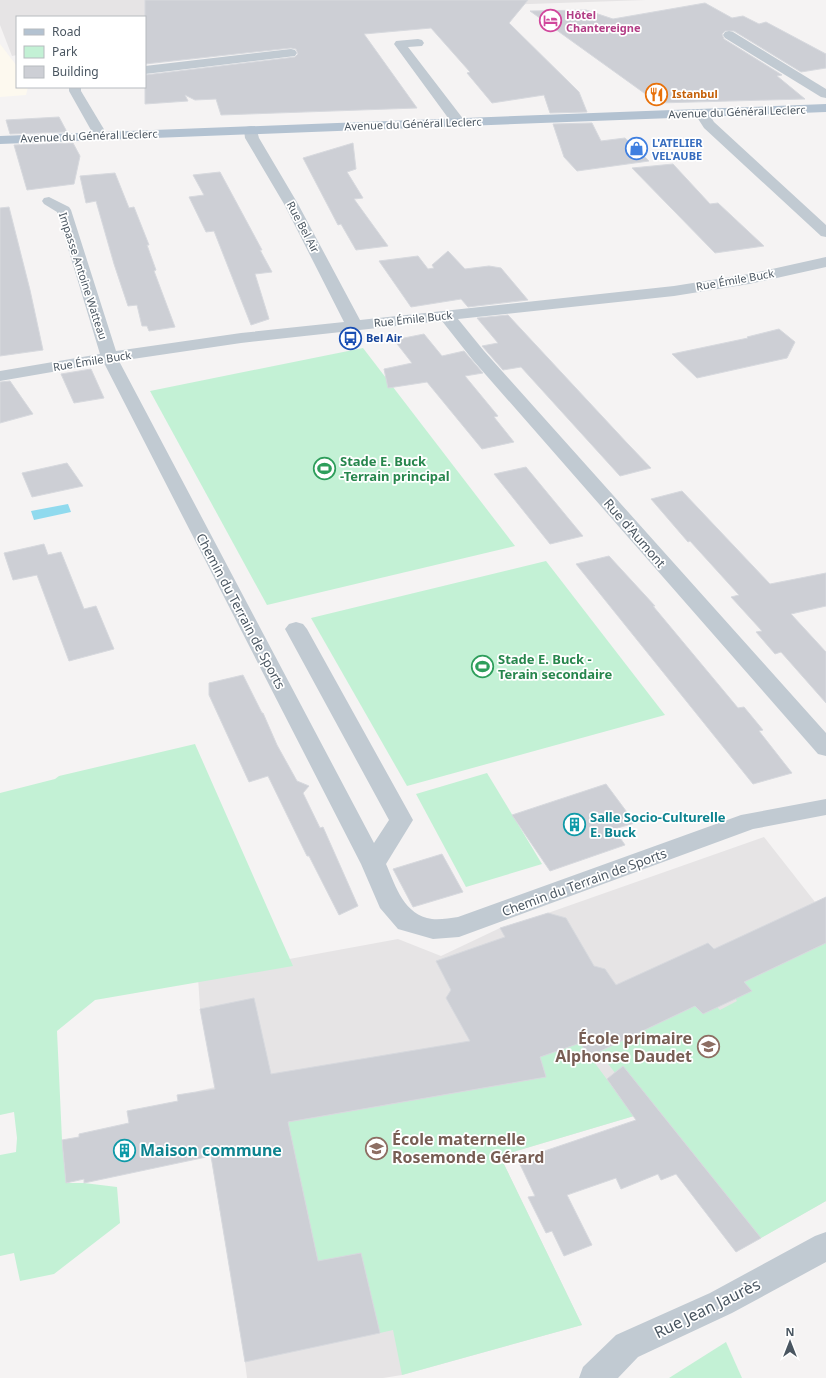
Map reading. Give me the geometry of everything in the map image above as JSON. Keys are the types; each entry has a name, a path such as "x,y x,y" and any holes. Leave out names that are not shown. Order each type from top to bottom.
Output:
{"main road":[{"name":"Avenue du Général Leclerc","path":"0,140 826,108"}],"street":[{"path":"729,35 826,94"},
{"path":"418,42 400,44 459,123"},
{"path":"146,70 291,54"},
{"path":"274,55 282,68"},
{"path":"75,88 75,91 83,106 101,136"},
{"path":"702,114 709,125 826,234"},
{"name":"Rue Bel Air","path":"251,130 252,138 290,204 354,326"},
{"name":"Impasse Antoine Watteau","path":"49,201 64,210 94,304 109,358"},
{"name":"Rue Émile Buck","path":"0,376 241,338 674,291 749,279 826,262"},
{"name":"Rue d'Aumont","path":"446,315 478,355 826,748"},
{"name":"Chemin du Terrain de Sports","path":"109,358 373,864 390,901 407,922 433,929 459,927 750,821 826,807"},
{"path":"296,629 401,820 373,864"},
{"name":"Rue Jean Jaurès","path":"595,1378 627,1346 722,1303 826,1246"}],"shaded area":[{"path":"0,0 646,0 146,17 16,16 16,55 12,56 0,25"},
{"path":"0,44 16,65 16,88 28,88 26,95 0,97"},
{"name":"École maternelle Rosemonde Gérard","path":"764,837 826,916 826,1201 736,1252 634,1116 500,1156 582,1325 402,1375 383,1378 247,1378 203,1109 198,1091 215,1087 200,1009 198,977 398,939 441,956 500,928 548,913"}],"green space":[{"name":"Stade E. Buck -Terrain principal","path":"363,348 515,546 267,605 150,391"},
{"name":"Stade E. Buck - Terain secondaire","path":"546,561 665,715 407,786 311,618"},
{"path":"195,744 293,966 95,1000 57,1031 62,1140 66,1183 84,1183 117,1187 120,1223 54,1274 20,1281 14,1253 0,1256 0,1155 16,1152 17,1138 14,1112 0,1115 0,793 55,779 59,776"},
{"path":"487,773 542,864 466,887 416,794"},
{"path":"826,943 826,1201 761,1238 653,1103 642,1108 599,1052 695,1006 703,1014 717,1007 720,1010 737,1001 735,998 751,990 744,982"},
{"path":"580,1043 634,1116 500,1156 582,1325 402,1375 393,1330 380,1333 318,1261 292,1143 272,1125 546,1077 540,1057"},
{"path":"726,1342 742,1378 669,1378"}],"water":[{"path":"68,504 71,512 34,520 31,511"}],"building":[{"path":"145,0 528,0 509,23 579,92 587,112 550,113 544,95 492,103 467,73 470,72 431,28 364,34 417,108 221,115 216,99 195,100 185,95 188,101 145,104 146,75 295,57 298,54 296,49 291,48 146,64"},
{"path":"705,3 732,18 743,16 759,24 766,22 826,54 826,68 801,72 734,31 725,31 722,34 724,39 782,75 777,76 805,99 658,103 530,11 586,10 613,19"},
{"path":"59,117 67,132 10,134 6,120"},
{"path":"592,123 601,141 625,138 649,161 577,171 564,157 553,124"},
{"path":"73,143 80,156 74,184 27,190 14,145"},
{"path":"353,143 356,169 347,172 363,198 354,199 388,246 356,250 341,224 338,225 303,158"},
{"path":"673,164 710,204 718,203 764,246 715,253 632,168"},
{"path":"220,172 262,250 260,250 272,272 255,274 269,319 251,325 214,231 206,232 189,197 204,195 193,175"},
{"path":"115,173 129,208 134,207 149,245 147,245 156,270 154,271 175,327 149,331 147,326 142,326 137,305 128,306 96,201 86,203 80,176"},
{"path":"9,207 30,290 43,350 0,356 0,208"},
{"path":"448,251 465,269 489,266 501,268 528,300 468,307 461,299 411,307 379,261 418,256 428,269 434,268 432,265"},
{"path":"508,315 651,468 620,476 521,367 503,370 482,346 498,343 477,318"},
{"path":"779,329 795,342 787,358 697,378 672,354 748,338 747,337"},
{"path":"424,334 442,356 464,351 483,373 465,376 498,416 494,417 514,442 482,449 427,382 388,388 384,369 412,363 394,340"},
{"path":"91,369 104,398 74,403 61,374"},
{"path":"10,381 33,414 0,423 0,382"},
{"path":"67,463 83,486 32,497 22,473"},
{"path":"526,467 583,536 550,544 494,474"},
{"path":"682,491 770,584 826,573 826,606 791,614 826,652 826,703 781,652 775,654 756,632 762,631 731,597 739,595 690,541 688,542 651,499"},
{"path":"44,544 48,555 61,552 84,609 96,606 114,649 69,661 37,575 13,580 4,553"},
{"path":"609,556 655,606 653,606 738,708 744,707 763,730 759,731 792,773 753,784 576,564"},
{"path":"243,675 263,713 277,745 297,781 309,786 303,793 320,828 323,827 358,906 339,915 309,856 307,856 268,776 249,782 209,695 209,683"},
{"name":"Salle Socio-Culturelle E. Buck","path":"606,784 635,823 614,829 625,845 550,871 512,815"},
{"path":"442,854 463,892 413,907 393,869"},
{"path":"826,897 826,943 744,982 752,991 703,1014 695,1006 590,1056 580,1043 540,1057 546,1077 288,1122 318,1261 361,1253 380,1333 245,1362 211,1156 84,1183 84,1179 66,1183 62,1140 79,1137 79,1134 129,1123 127,1111 178,1101 177,1095 215,1089 200,1009 254,998 271,1074 470,1041 446,998 451,990 436,961 505,937 500,928 548,913 566,918 594,966 605,969 616,985 708,943 714,949"},
{"path":"623,1066 761,1238 736,1252 676,1174 661,1180 658,1174 621,1189 616,1178 567,1195 592,1245 564,1256 552,1231 546,1233 528,1197 535,1196 518,1160 636,1120 607,1079"}],"place":[{"name":"Hôtel Chantereigne","path":"551,21"},
{"name":"Istanbul","path":"656,94"},
{"name":"L'ATELIER VEL'AUBE","path":"636,149"},
{"name":"Bel Air","path":"350,338"},
{"name":"Stade E. Buck -Terrain principal","path":"324,468"},
{"name":"Stade E. Buck - Terain secondaire","path":"483,666"},
{"name":"Salle Socio-Culturelle E. Buck","path":"574,824"},
{"name":"École primaire Alphonse Daudet","path":"708,1047"},
{"name":"École maternelle Rosemonde Gérard","path":"377,1148"},
{"name":"Maison commune","path":"125,1150"}]}
